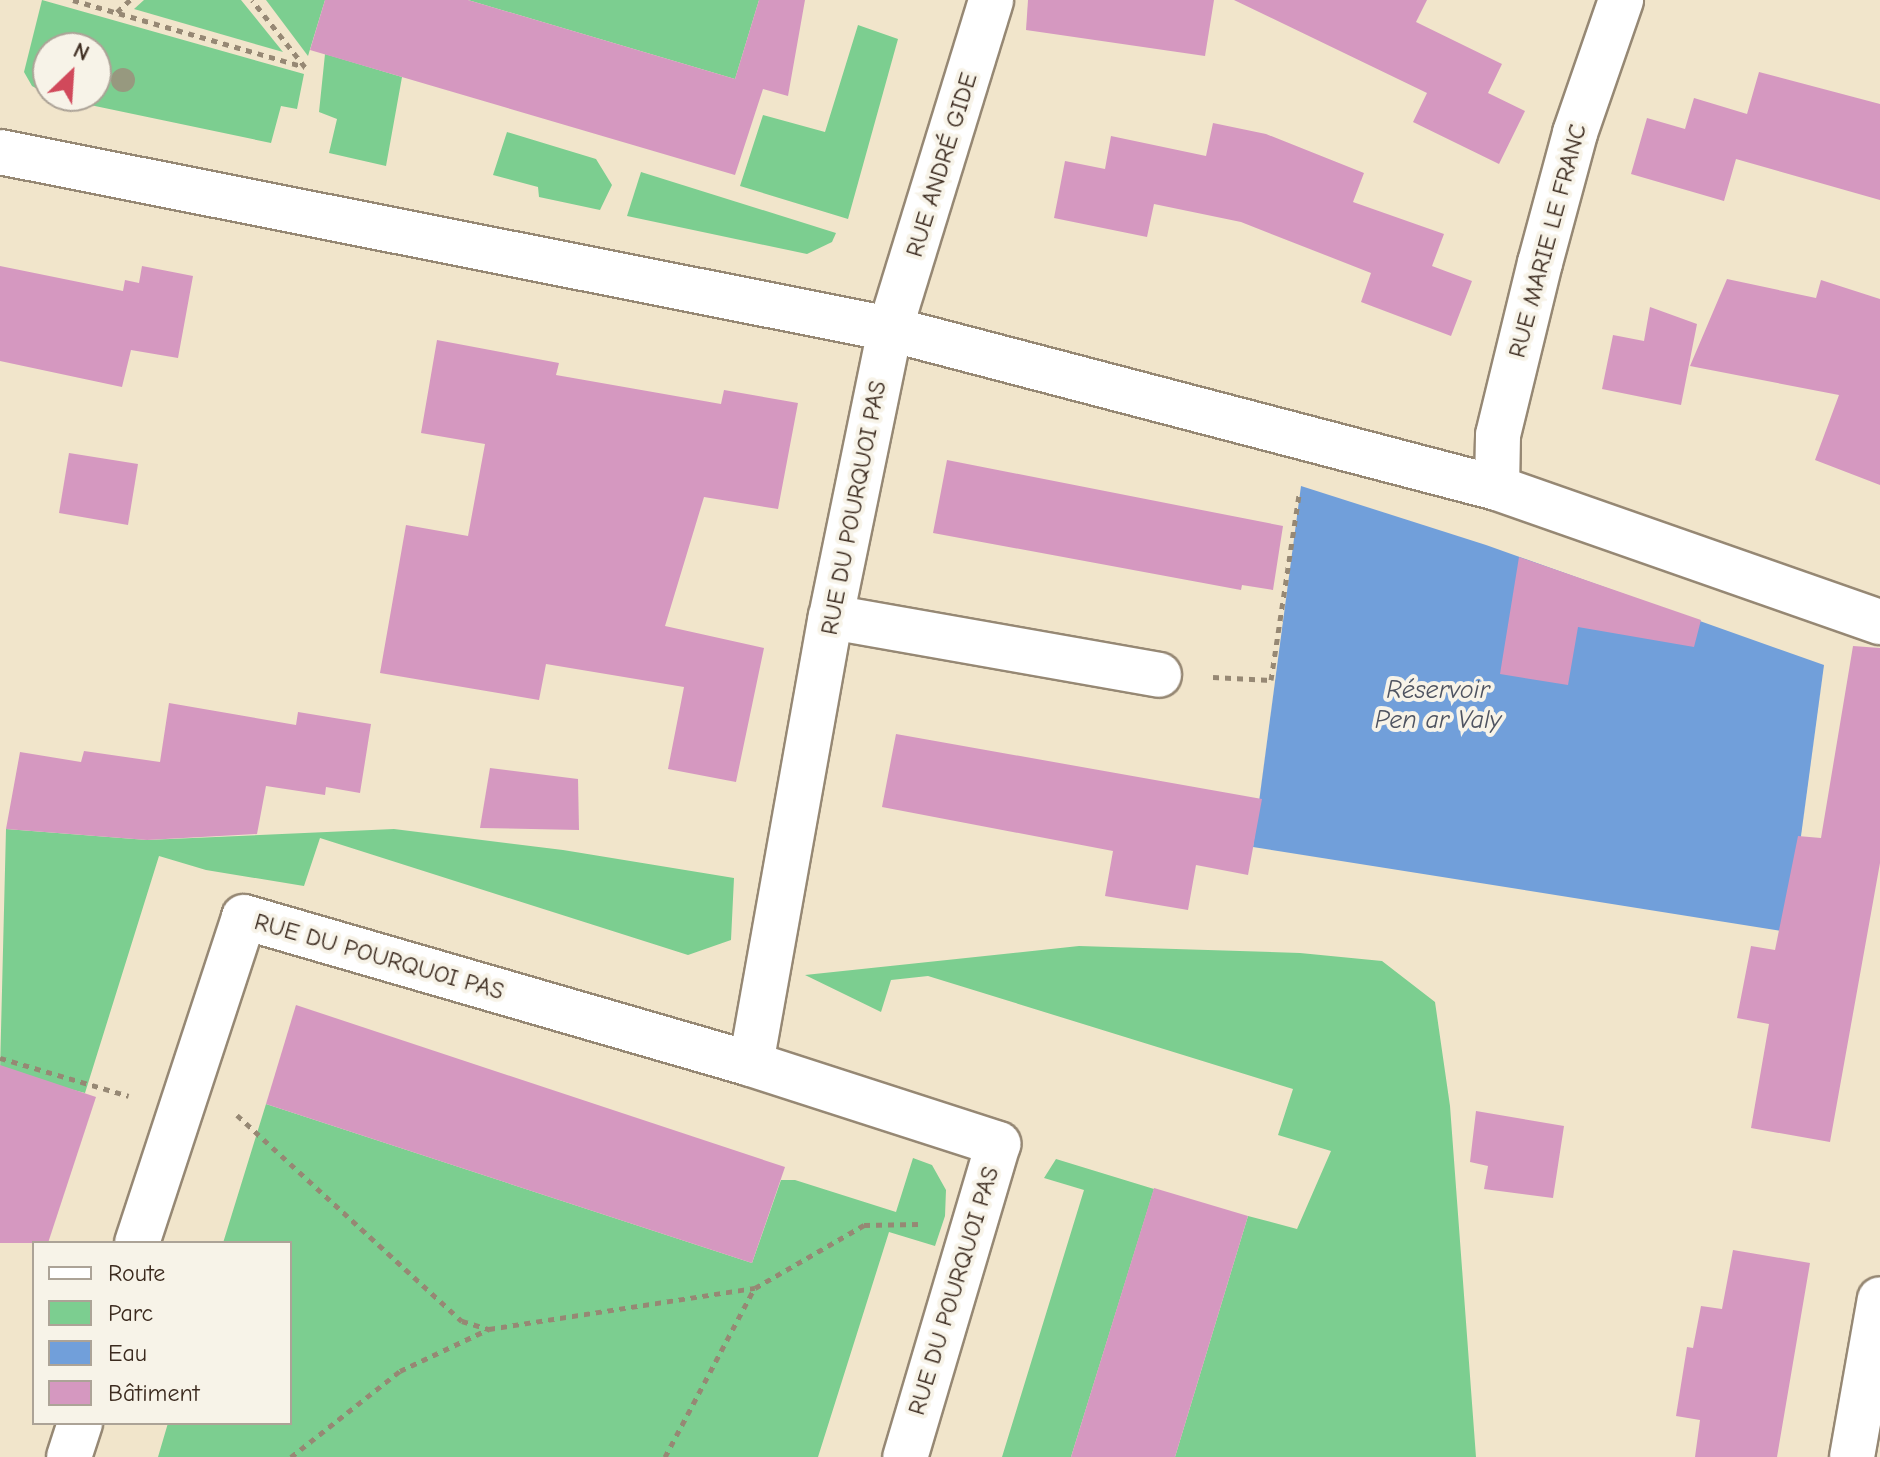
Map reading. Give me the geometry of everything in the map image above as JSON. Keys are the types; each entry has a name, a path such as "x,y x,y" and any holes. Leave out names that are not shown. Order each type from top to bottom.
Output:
{"street":[{"name":"RUE ANDRÉ GIDE","path":"890,329 991,0"},
{"name":"RUE MARIE LE FRANC","path":"1497,488 1498,435 1540,263 1575,133 1621,0"},
{"path":"0,152 890,329 1497,488 1880,622"},
{"name":"RUE DU POURQUOI PAS","path":"751,1064 831,617 890,329"},
{"path":"831,617 1159,675"},
{"name":"RUE DU POURQUOI PAS","path":"138,1241 244,917 751,1064 998,1144 905,1457"},
{"path":"1852,1457 1880,1299"},
{"path":"69,1457 79,1425"}],"path":[{"path":"73,0 305,67 252,0"},
{"path":"116,13 130,0"},
{"path":"1159,675 1271,680 1308,437"},
{"path":"0,1058 185,1093 462,1321 489,1329"},
{"path":"291,1457 400,1371 489,1329 755,1288 864,1225 977,1222"},
{"path":"665,1457 755,1288"}],"green space":[{"path":"42,0 304,74 297,109 281,106 271,143 112,110 112,32 34,32"},
{"path":"144,0 241,0 283,52 134,9"},
{"path":"266,0 325,0 308,56"},
{"path":"468,0 759,0 735,79"},
{"path":"858,25 898,39 848,219 740,186 763,115 825,132"},
{"path":"32,40 32,86 24,72"},
{"path":"325,54 402,77 386,166 329,153 337,119 319,112"},
{"path":"507,132 596,159 612,185 600,210 539,197 538,187 493,175"},
{"path":"641,172 836,233 832,242 807,254 627,216"},
{"path":"6,829 147,840 394,829 563,850 734,878 731,940 688,955 320,838 304,886 206,870 159,856 85,1093 0,1071"},
{"path":"1079,946 1300,953 1382,961 1435,1002 1450,1106 1476,1457 1175,1457 1248,1216 1297,1229 1331,1151 1278,1135 1293,1089 928,976 891,980 881,1012 805,975"},
{"path":"266,1104 752,1263 781,1180 795,1180 896,1212 913,1158 932,1165 946,1190 945,1216 935,1246 889,1232 818,1457 158,1457 167,1425 292,1425 292,1241 224,1241"},
{"path":"1056,1159 1154,1189 1071,1457 1002,1457 1084,1190 1044,1178"}],"water":[{"name":"Réservoir Pen ar Valy","path":"1301,486 1486,545 1824,665 1801,836 1782,931 1253,847"}],"building":[{"path":"325,0 468,0 735,79 759,0 805,0 788,96 763,89 735,175 310,50"},
{"path":"1028,0 1214,0 1205,56 1026,30"},
{"path":"1234,0 1427,0 1416,22 1502,64 1488,93 1525,111 1499,164 1413,122 1427,93"},
{"path":"1759,72 1880,104 1880,200 1736,159 1724,201 1631,174 1647,118 1685,129 1694,98 1747,114"},
{"path":"1213,123 1266,134 1364,173 1353,202 1444,234 1432,266 1472,281 1451,336 1361,302 1371,273 1241,222 1154,204 1147,237 1054,218 1065,161 1105,169 1111,136 1206,156"},
{"path":"0,266 123,291 125,280 139,283 142,266 193,276 178,358 131,350 122,387 0,361"},
{"path":"1727,279 1816,298 1821,280 1880,299 1880,485 1815,460 1839,395 1690,366"},
{"path":"1650,307 1697,324 1681,405 1602,389 1613,335 1644,341"},
{"path":"437,340 559,363 556,375 721,404 724,390 798,403 778,509 704,497 665,626 764,648 736,782 668,769 684,687 546,664 539,700 380,673 406,525 468,536 485,444 421,433"},
{"path":"69,453 138,464 128,525 59,513"},
{"path":"947,460 1283,526 1273,590 1242,585 1241,590 933,533"},
{"path":"1519,557 1701,620 1694,647 1578,627 1568,685 1500,674"},
{"path":"1853,646 1880,648 1880,863 1830,1142 1751,1128 1769,1024 1737,1018 1751,946 1775,950 1798,836 1821,838"},
{"path":"169,703 296,725 298,712 371,724 360,793 326,787 325,795 266,786 257,834 147,840 6,829 20,752 81,762 84,751 160,762"},
{"path":"896,734 1262,799 1248,875 1196,865 1188,910 1105,896 1113,851 882,807"},
{"path":"490,768 578,779 579,830 480,828"},
{"path":"296,1005 785,1167 752,1263 266,1104"},
{"path":"0,1065 96,1097 49,1241 0,1243"},
{"path":"1476,1111 1564,1126 1553,1198 1484,1189 1488,1166 1470,1162"},
{"path":"1154,1188 1248,1216 1175,1457 1071,1457"},
{"path":"1733,1250 1810,1263 1777,1457 1695,1457 1700,1420 1676,1416 1687,1347 1693,1348 1701,1306 1722,1309"}]}
